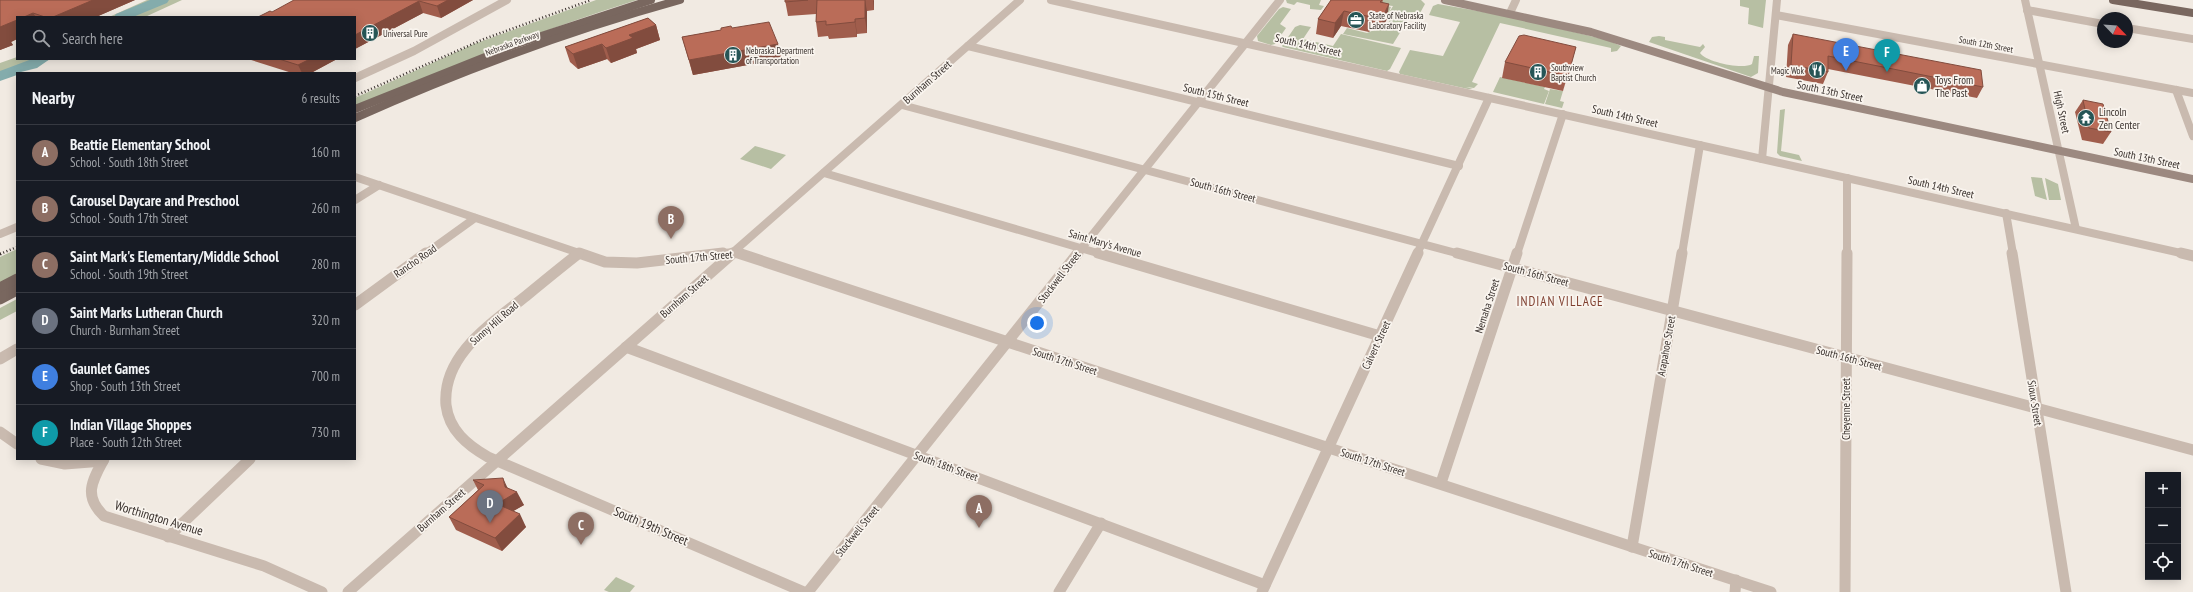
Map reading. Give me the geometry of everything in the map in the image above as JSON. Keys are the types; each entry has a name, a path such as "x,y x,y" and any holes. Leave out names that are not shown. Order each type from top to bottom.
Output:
{"main road":[{"name":"Nebraska Parkway","path":"356,109 508,47 651,0"},
{"name":"Nebraska Parkway","path":"356,118 454,76 529,48 618,18 680,0"},
{"name":"South 13th Street","path":"1445,0 1510,13 1630,43 1769,89 2193,179"},
{"path":"2113,0 2193,13"},
{"path":"2148,0 2193,7"},
{"path":"0,288 16,280"},
{"path":"0,299 16,291"}],"street":[{"path":"356,78 414,51 507,0"},
{"name":"Burnham Street","path":"348,592 1020,0"},
{"name":"South 14th Street","path":"1051,0 2193,256"},
{"name":"Stockwell Street","path":"808,592 1280,0"},
{"path":"1510,13 1516,0"},
{"path":"1762,159 1778,0"},
{"name":"High Street","path":"2025,0 2076,229"},
{"path":"2027,10 2097,23"},
{"name":"South 12th Street","path":"1776,15 2193,93"},
{"path":"2133,29 2193,39"},
{"name":"South 15th Street","path":"968,46 1459,166"},
{"path":"2176,90 2193,136"},
{"name":"Calvert Street","path":"1264,588 1490,98"},
{"name":"South 16th Street","path":"902,105 2193,450"},
{"name":"Nemaha Street","path":"1441,484 1563,114"},
{"name":"Arapahoe Street","path":"1632,547 1700,145"},
{"name":"Saint Mary's Avenue","path":"824,173 1380,336"},
{"name":"South 17th Street","path":"356,177 605,262 629,264 734,252 1632,547 1735,586 1771,592"},
{"name":"Cheyenne Street","path":"1845,592 1847,178"},
{"path":"356,199 379,185"},
{"name":"Sioux Street","path":"2006,213 2066,592"},
{"name":"Rancho Road","path":"356,304 475,218"},
{"path":"0,234 16,226"},
{"name":"Sunny Hill Road","path":"498,460 471,447 450,424 445,400 452,369 458,358 475,338 578,254"},
{"name":"South 18th Street","path":"626,347 1101,524 1264,588"},
{"path":"0,359 16,350"},
{"path":"0,432 16,443"},
{"name":"Worthington Avenue","path":"46,460 65,464 103,460 91,489 92,504 96,510 115,521 264,566 322,592"},
{"path":"168,537 249,460"},
{"name":"South 19th Street","path":"498,460 804,592"},
{"path":"1059,592 1101,524"}],"green space":[{"path":"147,0 182,0 147,16 111,16"},
{"path":"596,0 637,0 530,37 356,106 356,98 474,44"},
{"path":"1286,0 1321,0 1319,5 1324,6 1321,10 1310,9 1310,5 1297,2 1294,5 1287,3"},
{"path":"1339,0 1421,0 1425,4 1420,13 1413,12 1411,15 1390,11 1393,6"},
{"path":"1740,0 1766,0 1763,28 1748,24 1749,8 1740,6"},
{"path":"1438,4 1512,17 1607,40 1621,46 1617,51 1611,52 1611,48 1500,23 1472,82 1478,84 1474,88 1466,87 1473,89 1400,74 1399,72 1410,50 1443,56 1460,22 1429,15 1433,6"},
{"path":"1382,5 1391,7 1389,12 1410,16 1404,26 1388,24 1390,19"},
{"path":"1283,7 1291,9 1280,24 1286,28 1275,44 1271,45 1258,41 1257,36 1279,9"},
{"path":"1300,25 1311,27 1303,39 1333,46 1341,34 1401,48 1390,69 1387,71 1283,47 1282,46 1295,27"},
{"path":"1347,28 1367,33 1374,30 1382,30 1387,28 1401,31 1393,44 1343,34"},
{"path":"1652,37 1665,37 1665,40 1700,47 1703,44 1705,47 1700,53 1704,56 1717,62 1733,66 1747,66 1752,64 1754,56 1759,56 1758,73 1751,77 1649,42"},
{"path":"16,57 16,60 48,60 0,79 0,63"},
{"path":"1500,77 1545,87 1544,89 1549,91 1544,104 1493,92"},
{"path":"1550,89 1563,91 1560,101 1564,102 1562,108 1545,104"},
{"path":"1785,109 1781,151 1799,155 1802,161 1780,156 1777,153 1780,110"},
{"path":"755,146 786,155 771,169 740,159"},
{"path":"2031,177 2042,178 2047,200 2035,196"},
{"path":"2045,178 2058,184 2061,200 2049,200"},
{"path":"16,249 16,276 0,284 0,257"},
{"path":"16,300 16,312 0,320 0,308"},
{"path":"616,577 635,586 630,592 609,592 604,590"}],"building":[{"path":"0,0 93,0 55,16 42,16 33,13 26,16 16,16 16,20 0,27"},
{"path":"294,0 448,0 437,6 419,1 356,34 356,16 260,16 270,11 272,12"},
{"path":"785,0 808,0 785,2"},
{"path":"817,0 865,0 865,18 855,19 855,22 826,25 826,21 816,22"},
{"path":"1331,0 1382,0 1380,2 1389,4 1384,14 1374,12 1371,17 1344,11 1335,23 1318,19"},
{"path":"648,18 656,25 629,35 633,38 606,48 602,44 573,54 565,47"},
{"path":"769,22 778,44 689,60 682,37 721,30 721,28 731,26 732,28"},
{"path":"1793,34 1981,70 1983,87 1828,56 1828,72 1791,65"},
{"path":"1524,35 1576,47 1568,76 1505,62 1519,36"},
{"path":"282,60 308,60 298,65"},
{"path":"2083,100 2103,104 2111,132 2089,128"},
{"path":"503,478 505,487 517,492 497,504 520,514 495,538 449,517 484,485 473,480"}],"waterway":[{"path":"123,16 162,0"},
{"path":"0,76 32,65 41,60"}],"railway":[{"path":"356,96 484,39 591,0"},
{"path":"2,253 0,254 16,247"}],"place":[{"name":"State of Nebraska Laboratory Facility","path":"1356,20"},
{"name":"Universal Pure","path":"370,33"},
{"name":"Nebraska Department of Transportation","path":"733,55"},
{"name":"Magic Wok","path":"1817,70"},
{"name":"Gaunlet Games","path":"1846,71"},
{"name":"Southview Baptist Church","path":"1538,72"},
{"name":"Indian Village Shoppes","path":"1887,72"},
{"name":"Toys From The Past","path":"1922,86"},
{"name":"Lincoln Zen Center","path":"2086,118"},
{"name":"Carousel Daycare and Preschool","path":"671,239"},
{"name":"Saint Marks Lutheran Church","path":"490,523"},
{"name":"Beattie Elementary School","path":"979,528"},
{"name":"Saint Mark's Elementary/Middle School","path":"581,545"}],"district":[{"name":"INDIAN VILLAGE","path":"1560,301"}]}
